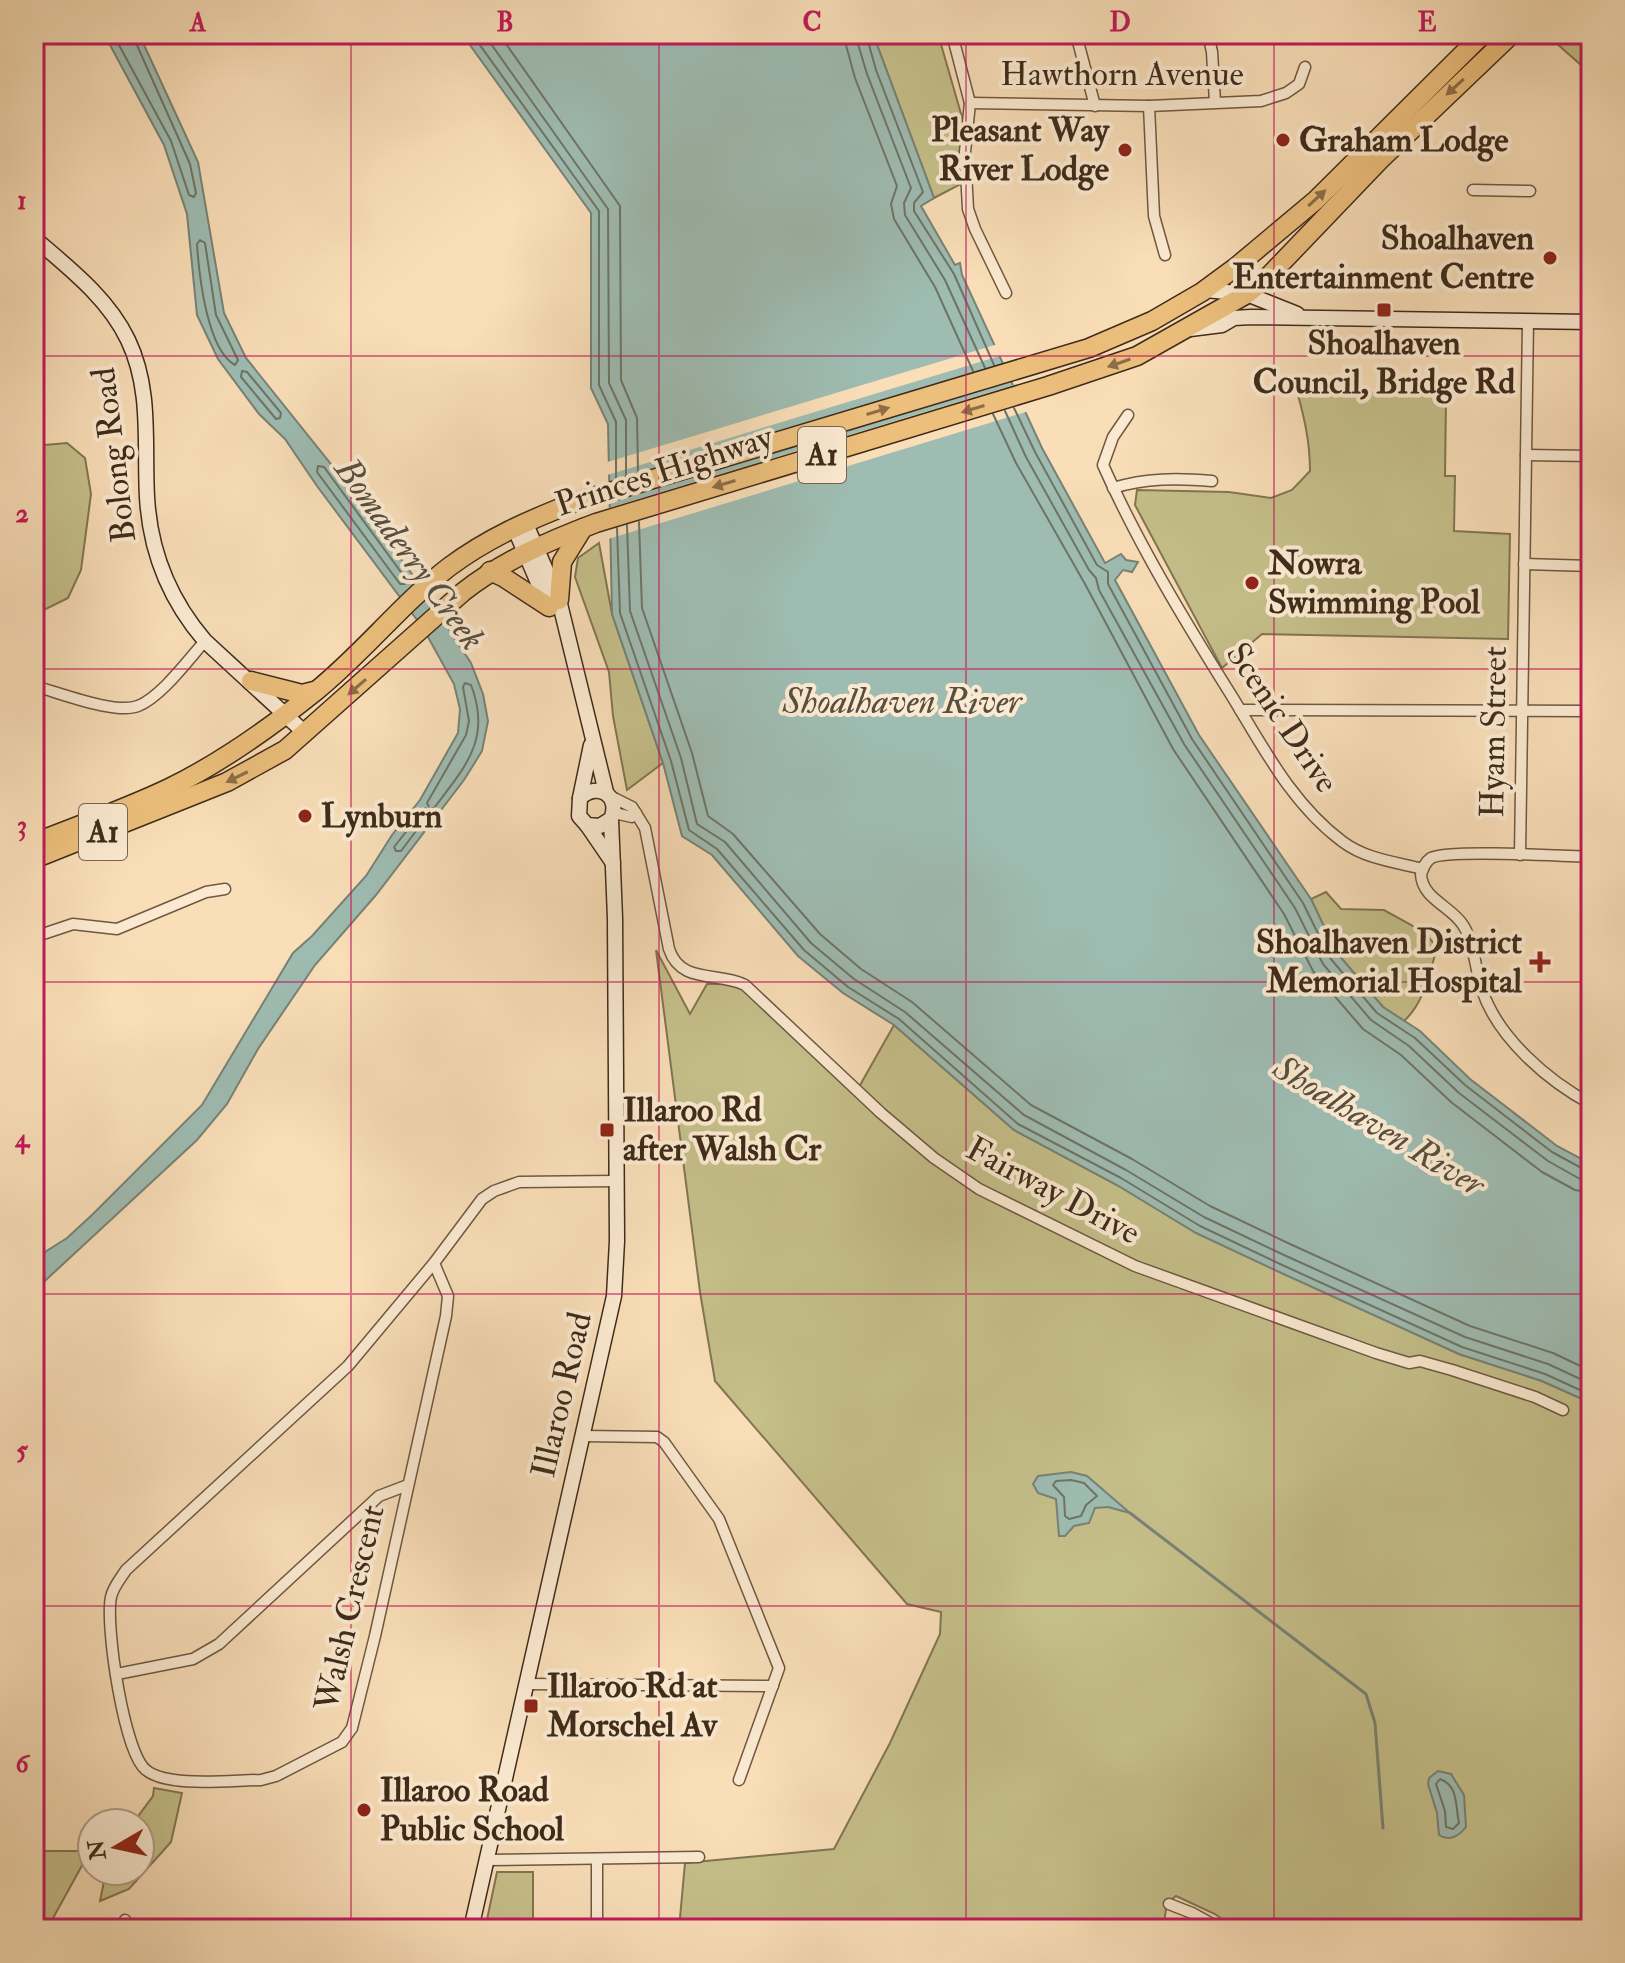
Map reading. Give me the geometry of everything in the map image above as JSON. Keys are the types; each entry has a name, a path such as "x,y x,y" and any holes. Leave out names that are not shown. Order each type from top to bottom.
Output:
{"highway":[{"name":"Princes Highway","path":"34,843 170,788 223,757 317,690 430,583 481,545 520,524 589,498 1089,348 1172,311 1206,290 1316,200 1483,34"},
{"name":"Princes Highway","path":"34,859 227,782 285,750 490,571 531,550 590,526 1048,386 1137,356 1186,330 1247,294 1287,259 1436,104 1512,34"},
{"path":"490,571 554,603 562,562 590,526"},
{"path":"246,678 302,694 317,690"}],"main road":[{"name":"Bolong Road","path":"34,238 108,307 129,342 142,379 145,403 147,495 152,542 167,584 186,617 205,641 246,678 301,736"},
{"path":"1206,290 1247,294 1307,318"},
{"path":"1186,330 1222,325 1234,318 1591,322"},
{"name":"Illaroo Road","path":"471,1929 614,1296 614,807 591,740 566,634 520,524"},
{"name":"Illaroo Road","path":"591,740 579,816 614,863"},
{"path":"580,798 595,789 608,794"},
{"path":"587,825 600,826 612,816"}],"street":[{"path":"952,34 970,103 965,152 968,209 1006,293"},
{"path":"1076,34 1095,106"},
{"path":"1208,34 1215,102"},
{"name":"Hawthorn Avenue","path":"970,103 1149,106 1274,99 1299,84 1305,67"},
{"path":"1149,106 1154,216 1165,255"},
{"path":"1473,190 1530,191"},
{"name":"Hyam Street","path":"1520,855 1528,321"},
{"name":"Scenic Drive","path":"1128,415 1113,437 1103,465 1120,505 1192,632 1294,794 1331,833 1352,848 1371,857 1423,869"},
{"path":"1526,455 1591,456"},
{"path":"1113,488 1138,480 1179,478 1212,481"},
{"path":"1524,564 1591,566"},
{"path":"34,686 107,705 135,707 150,699 205,641"},
{"path":"1240,710 1591,711"},
{"path":"608,794 632,807 636,813 632,817 612,816"},
{"name":"Fairway Drive","path":"636,813 645,828 669,949 676,963 687,973 726,977 745,985 881,1113 969,1183 1011,1207 1183,1285 1376,1353 1409,1363 1420,1361 1452,1370 1563,1410"},
{"path":"1591,857 1434,857 1423,869 1421,881 1456,916 1467,933 1481,987 1496,1020 1551,1080 1591,1104"},
{"path":"34,937 73,924 117,929 206,892 225,889"},
{"name":"Walsh Crescent","path":"434,1263 448,1296 446,1316 352,1728 342,1742 276,1776 261,1780 160,1778 144,1769 133,1754 121,1706 110,1615 111,1596 126,1570 348,1366 434,1263 482,1199 519,1182 616,1181"},
{"path":"583,1436 657,1437 664,1442 719,1519 779,1668 739,1780"},
{"path":"117,1674 193,1659 219,1644 379,1496 408,1485"},
{"path":"528,1684 773,1686"},
{"path":"487,1860 699,1857"},
{"path":"597,1859 597,1929"},
{"path":"1169,1904 1221,1929"}],"shaded area":[{"path":"873,34 938,34 964,124 961,184 934,198"},
{"path":"1546,34 1591,34 1591,74"},
{"path":"1296,388 1446,397 1445,476 1455,476 1454,531 1510,534 1508,639 1262,634 1222,668 1135,505 1137,490 1229,492 1271,498 1292,490 1310,471 1306,429"},
{"path":"67,443 85,458 91,494 81,570 68,598 44,610 34,606 34,446"},
{"path":"599,543 612,614 663,763 627,790 613,716 609,672 575,577 578,558"},
{"path":"1326,892 1341,909 1384,910 1424,932 1437,947 1417,1006 1404,1021 1383,1007 1336,952 1311,899"},
{"path":"656,950 690,1014 707,984 735,984 756,997 855,1094 894,1025 1014,1130 1196,1232 1459,1354 1542,1381 1591,1403 1591,1929 1236,1929 1215,1914 1176,1896 1167,1903 1163,1929 679,1929 685,1863 834,1849 890,1743 940,1634 941,1612 907,1604 715,1381 700,1292"},
{"path":"154,1788 182,1793 171,1842 156,1859 156,1807 145,1807 153,1796"},
{"path":"34,1851 76,1851 76,1876 47,1929 34,1929"},
{"path":"497,1872 533,1872 533,1929 485,1929"},
{"path":"103,1887 131,1887 129,1889 100,1901"}],"water":[{"path":"104,34 139,34 198,162 224,313 246,358 339,474 412,574 471,663 483,694 488,721 482,751 464,780 376,895 315,965 258,1049 227,1104 197,1140 34,1291 34,1259 67,1238 202,1105 293,953 366,876 392,835 420,800 458,733 460,709 454,684 423,628 285,439 259,414 218,359 197,315 187,214 164,145"},
{"name":"Shoalhaven River","path":"462,34 873,34 934,198 921,206 955,265 960,263 962,275 1042,448 1105,563 1121,554 1126,560 1138,562 1132,572 1123,570 1115,580 1199,735 1311,899 1336,952 1383,1007 1420,1031 1470,1079 1557,1146 1591,1164 1591,1403 1542,1381 1459,1354 1196,1233 1117,1185 1014,1130 894,1025 843,993 798,956 712,855 682,836 663,763 612,614 608,424 591,388 591,213"},
{"path":"1071,1472 1087,1476 1130,1513 1108,1507 1095,1508 1089,1523 1074,1526 1065,1536 1059,1536 1056,1499 1038,1493 1033,1484 1038,1476"},
{"path":"1438,1771 1451,1774 1464,1795 1466,1827 1450,1838 1439,1835 1437,1813 1428,1784 1429,1778"}],"pier":[{"path":"998,344 1003,355 604,476 604,463"},
{"path":"1017,384 1029,411 605,540 605,509"}],"waterway":[{"path":"1130,1513 1366,1694 1375,1723 1383,1828"}],"place":[{"name":"Graham Lodge","path":"1283,140"},
{"name":"Pleasant Way River Lodge","path":"1125,150"},
{"name":"Shoalhaven Entertainment Centre","path":"1550,258"},
{"name":"Shoalhaven Council, Bridge Rd","path":"1384,310"},
{"name":"Nowra Swimming Pool","path":"1252,583"},
{"name":"Lynburn","path":"305,816"},
{"name":"Shoalhaven District Memorial Hospital","path":"1540,962"},
{"name":"Illaroo Rd after Walsh Cr","path":"607,1130"},
{"name":"Illaroo Rd at Morschel Av","path":"531,1706"},
{"name":"Illaroo Road Public School","path":"364,1810"}],"water label":[{"name":"Bomaderry Creek","path":"410,554"}]}
